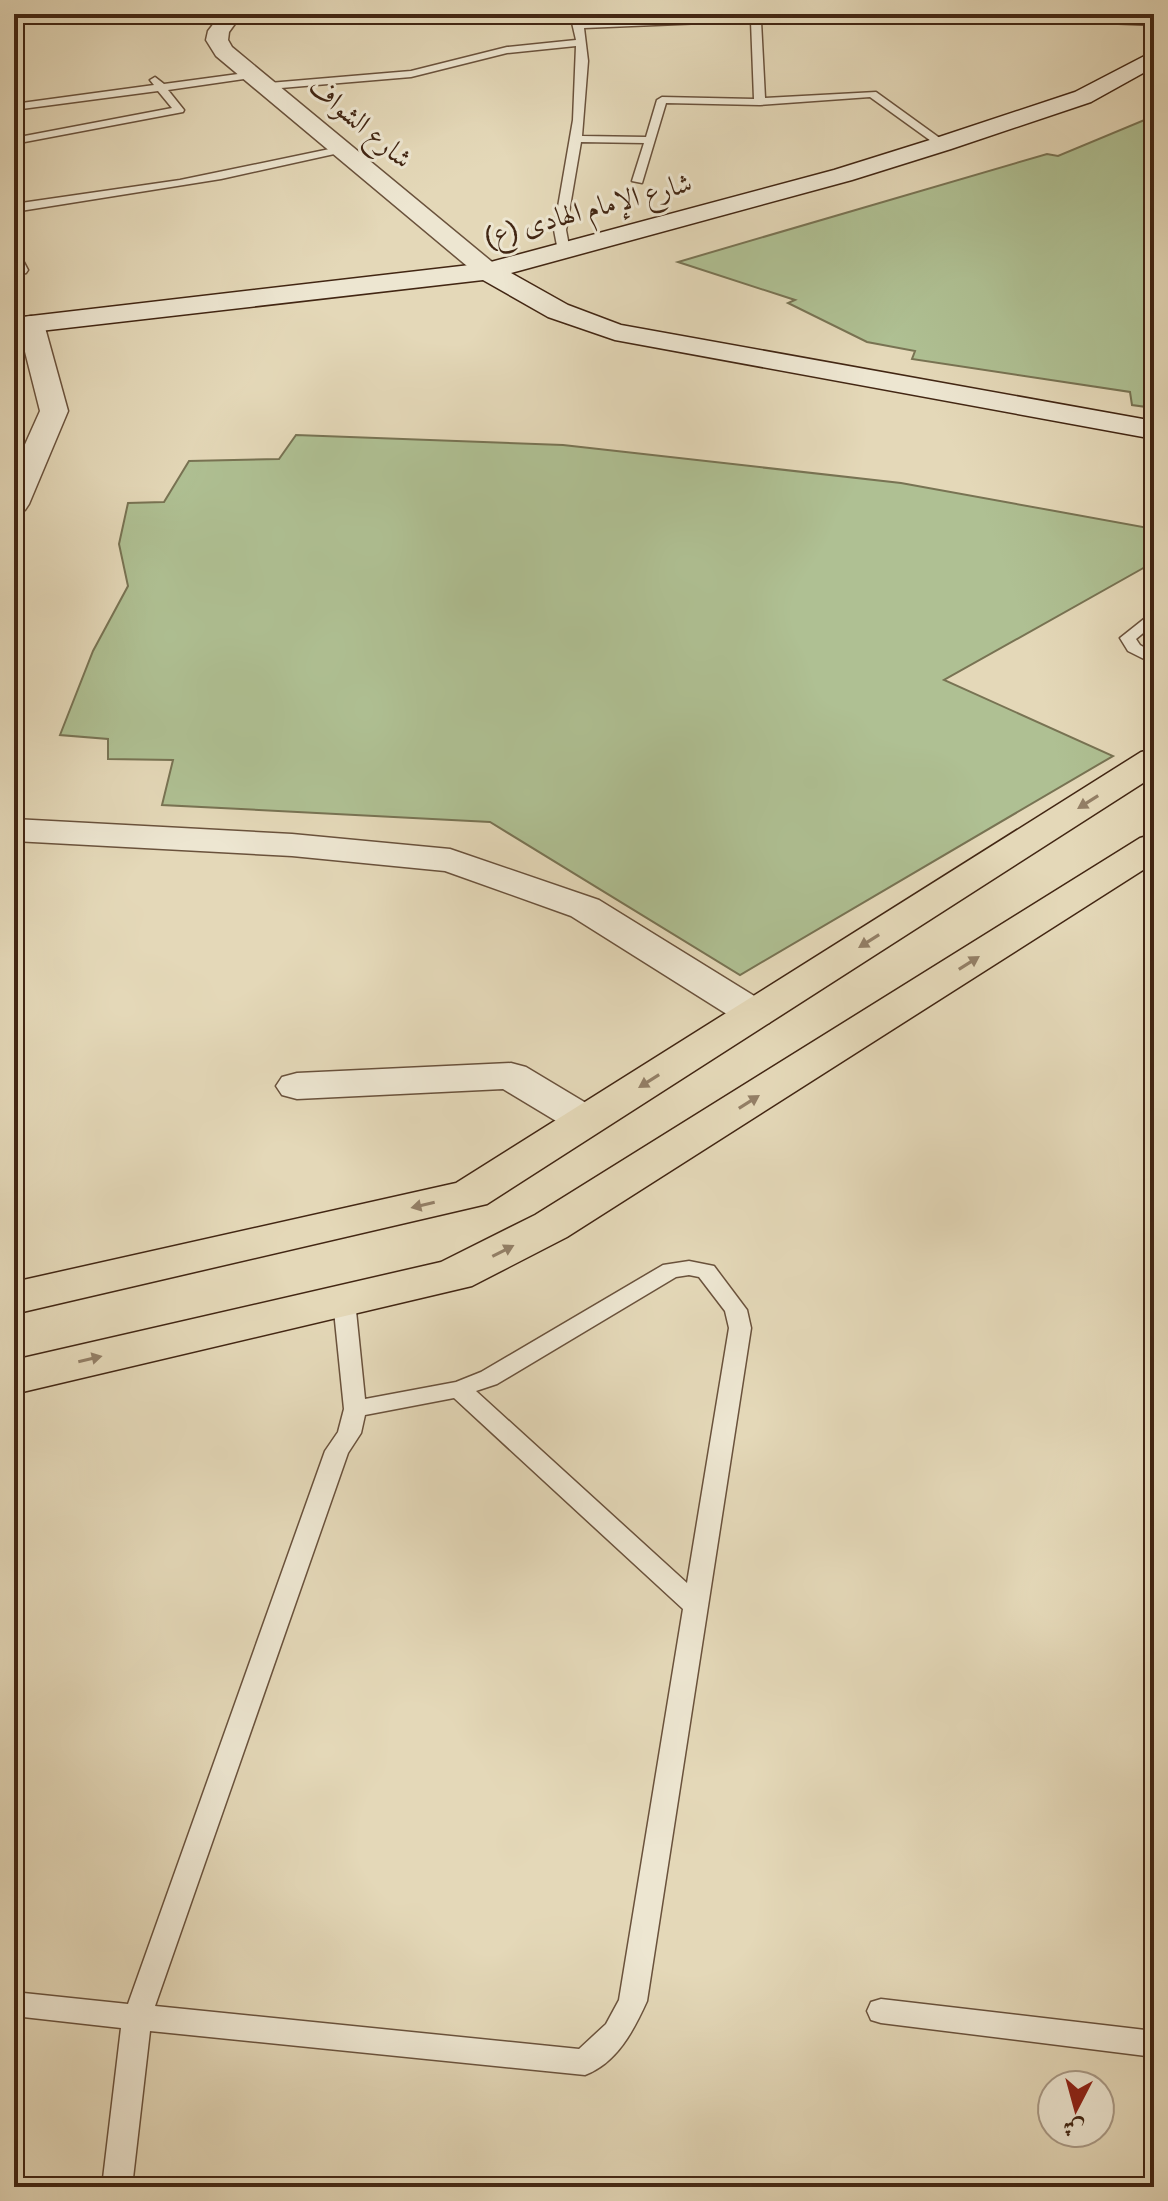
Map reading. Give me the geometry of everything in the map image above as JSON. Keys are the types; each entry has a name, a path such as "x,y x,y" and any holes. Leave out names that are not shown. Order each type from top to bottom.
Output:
{"main road":[{"name":"شارع الإمام الهادی (ع)","path":"498,276 564,251 843,175 942,144 1083,97 1154,58"},
{"name":"شارع الإمام الهادی (ع)","path":"23,332 498,276 864,184 1106,104 1154,77"},
{"path":"498,276 558,311 615,332 1154,430"},
{"path":"14,1298 471,1194 1154,760"},
{"path":"14,1377 455,1275 551,1226 1154,846"}],"street":[{"name":"شارع الشواف","path":"232,14 217,40 224,51 498,276"},
{"path":"15,500 54,411 23,332"},
{"path":"14,830 292,845 450,860 585,908 755,1014"},
{"path":"297,1086 511,1076 586,1121"}],"lane":[{"path":"564,251 560,230 583,70 577,19 939,14"},
{"path":"965,14 1154,22"},
{"path":"756,18 760,102"},
{"path":"14,107 161,85 411,74 507,50 582,42"},
{"path":"14,141 179,110 151,75"},
{"path":"638,181 662,100 760,102 872,94 942,144"},
{"path":"573,139 650,140"},
{"path":"14,208 167,187 262,170 344,149"},
{"path":"14,254 22,270 14,272"},
{"path":"1154,616 1128,638 1134,648 1154,659"},
{"path":"14,2004 585,2062 616,2033 633,2001 740,1328 736,1310 706,1271 689,1268 671,1270 489,1378 459,1389 355,1409"},
{"path":"117,2187 137,2017 337,1451 349,1433 355,1409 344,1301"},
{"path":"459,1389 696,1606"},
{"path":"881,2011 1154,2044"}],"green space":[{"path":"1154,116 1154,408 1132,405 1130,392 912,359 915,351 867,342 788,303 795,300 678,262 1047,154 1058,156"},
{"path":"296,435 563,445 901,483 1154,529 1154,562 944,680 1113,756 740,975 490,822 162,805 173,760 108,759 108,739 60,735 93,651 128,586 119,544 128,503 164,502 189,461 279,459"}]}
